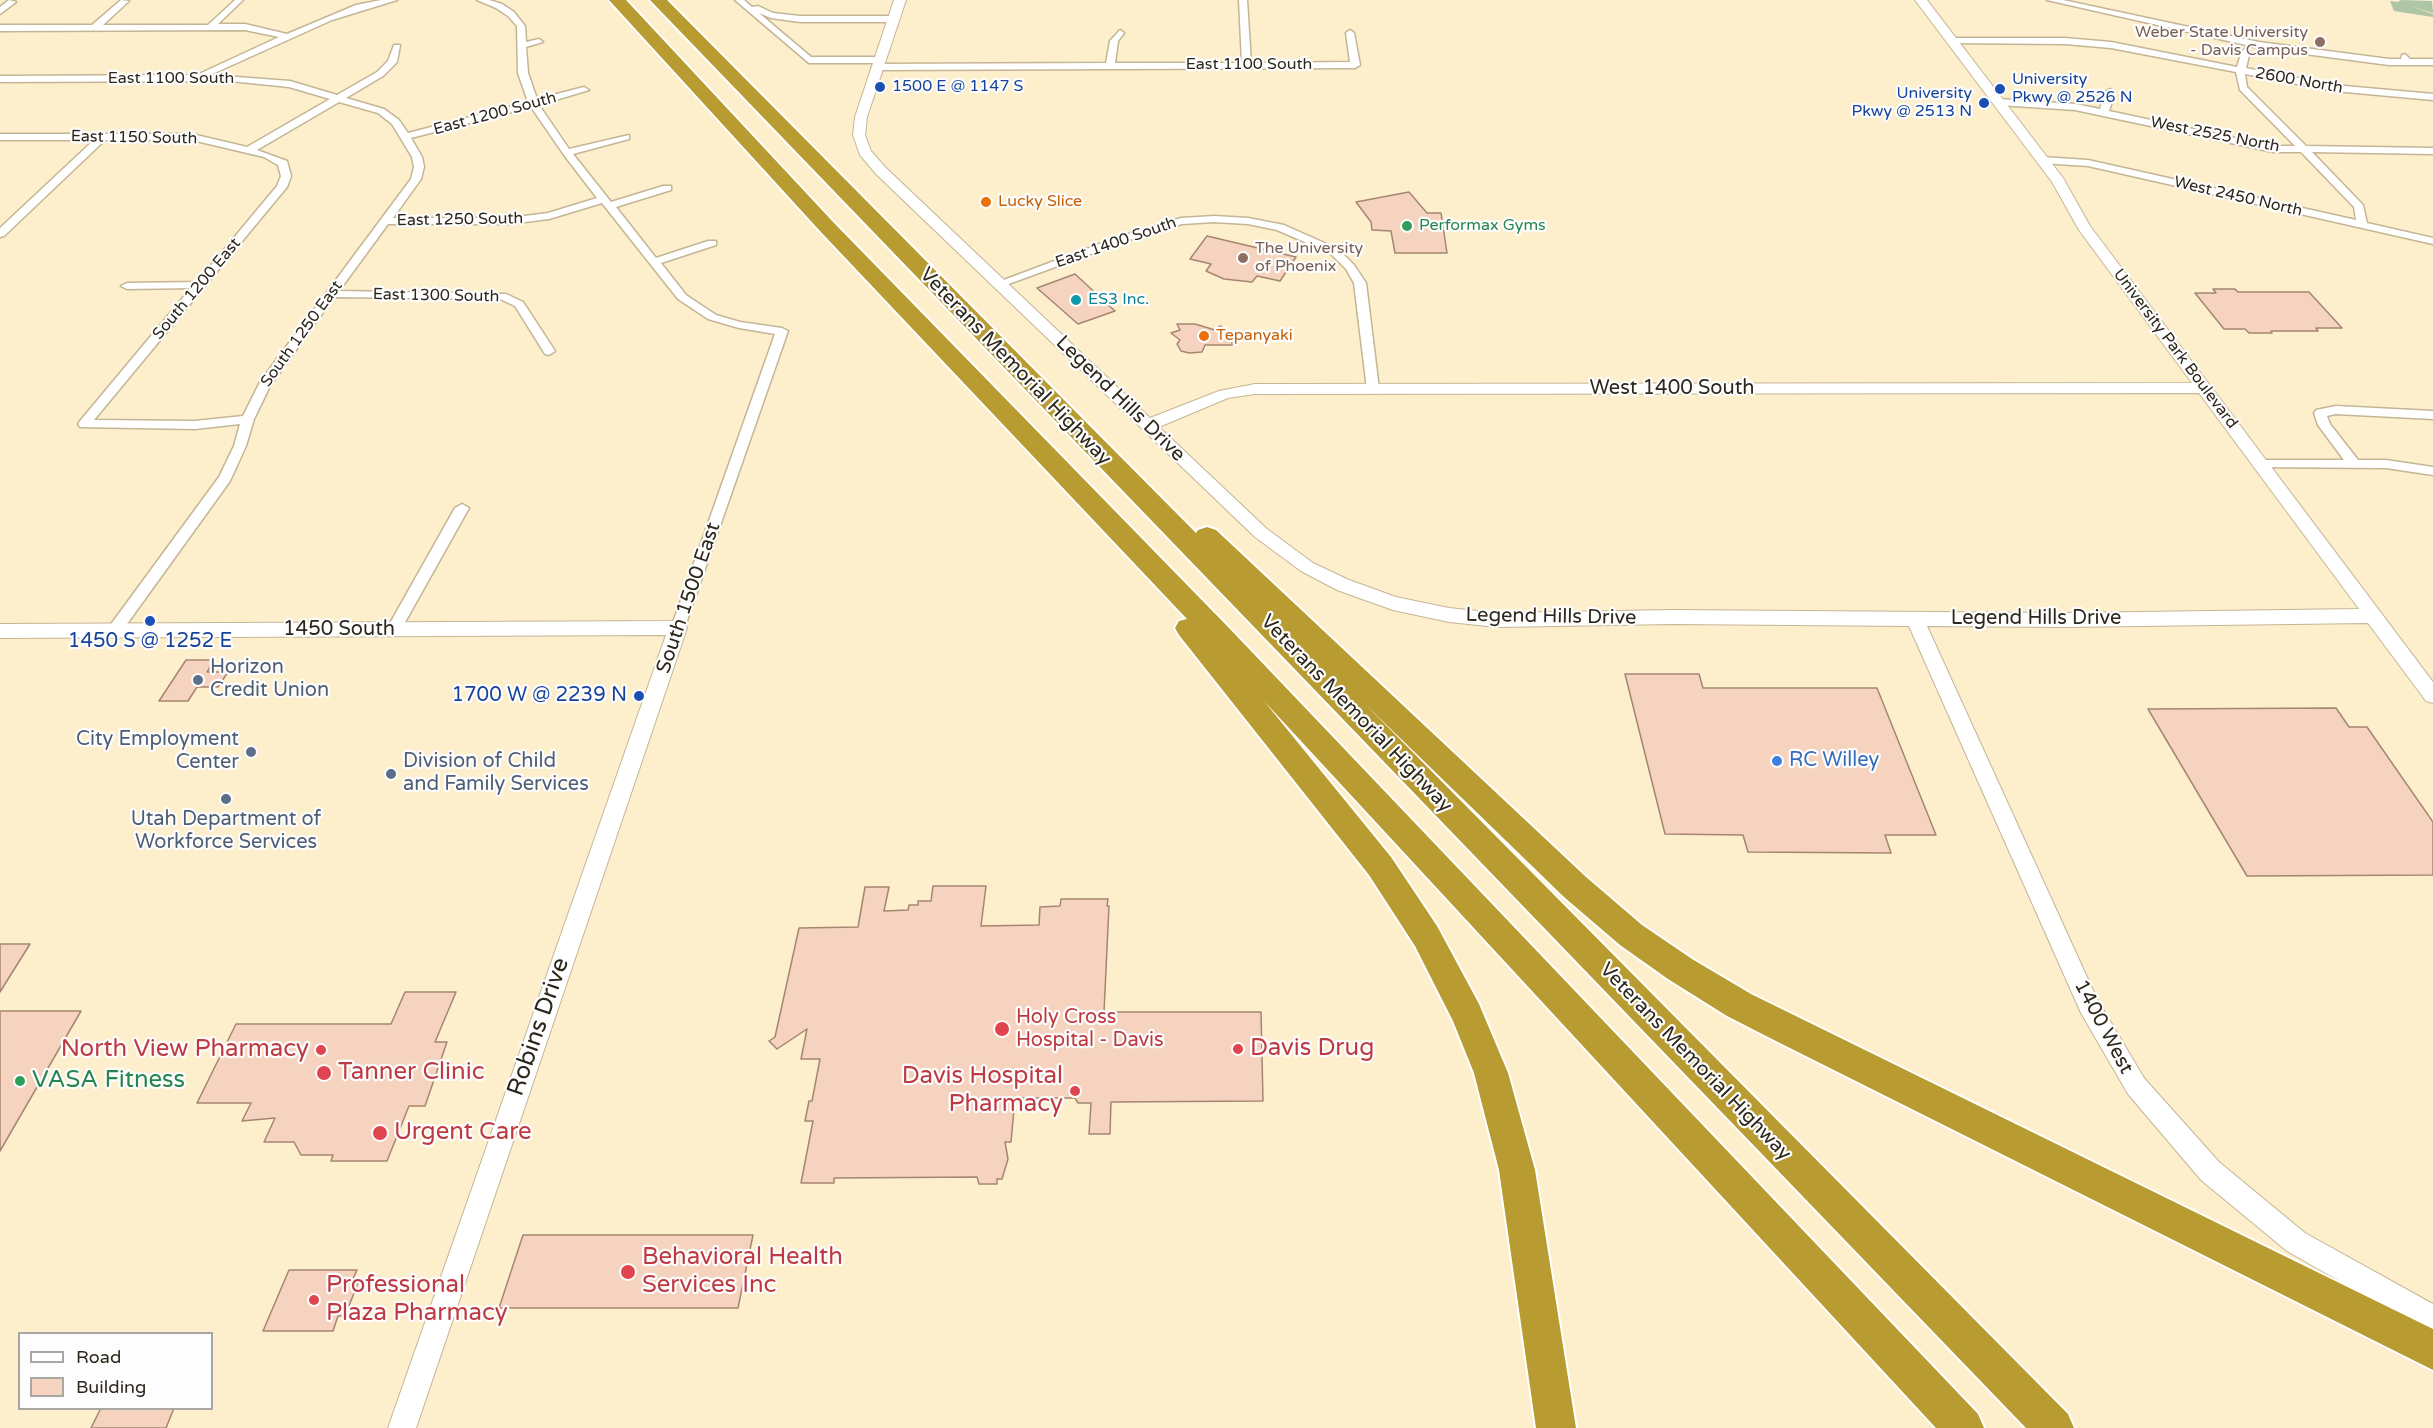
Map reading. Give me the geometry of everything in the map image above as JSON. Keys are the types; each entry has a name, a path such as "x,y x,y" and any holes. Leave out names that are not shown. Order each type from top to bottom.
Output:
{"highway":[{"name":"Veterans Memorial Highway","path":"617,0 827,226 1112,522 1964,1428"},
{"name":"Veterans Memorial Highway","path":"658,0 2054,1428"},
{"path":"997,349 1029,366 1575,887 1631,935 1731,1000 1785,1029 2433,1350"},
{"path":"1112,522 1146,574 1380,866 1426,936 1454,987 1491,1073 1517,1170 1556,1428"}],"street":[{"path":"196,78 289,36 359,8 393,0"},
{"path":"481,0 499,6 511,14 521,26 523,73 534,104 567,153 654,262 712,243"},
{"path":"879,64 900,0"},
{"path":"1243,0 1247,65"},
{"name":"University Park Boulevard","path":"1921,0 2058,181 2084,226 2433,696"},
{"path":"2051,0 2280,48 2361,61 2433,62"},
{"path":"94,28 125,1"},
{"path":"210,27 239,1"},
{"path":"0,11 12,2"},
{"path":"741,2 771,15 800,19 894,20"},
{"name":"East 1100 South","path":"741,2 809,60 879,64 1355,65 1350,33"},
{"path":"0,28 245,27 289,36"},
{"path":"1110,65 1114,41 1120,33"},
{"name":"2600 North","path":"1952,41 2065,41 2111,45 2334,88 2433,97"},
{"path":"522,45 539,42"},
{"path":"249,150 380,74 392,62 397,47"},
{"path":"2246,51 2240,80 2249,95 2359,207 2362,225"},
{"name":"Legend Hills Drive","path":"879,64 861,117 859,135 865,152 999,284 1262,533 1307,567 1343,585 1393,603 1449,615 1497,620 1673,617 1915,619 2374,616"},
{"name":"East 1100 South","path":"0,79 196,78 270,81 341,97"},
{"name":"East 1200 South","path":"405,137 584,90"},
{"path":"2104,112 2110,92"},
{"name":"South 1250 East","path":"114,631 225,478 240,446 248,418 264,385 416,179 419,166 417,157 396,122 381,111 341,97"},
{"name":"West 2525 North","path":"1999,102 2055,105 2104,112 2257,146 2304,151 2433,151"},
{"path":"0,234 104,136"},
{"name":"East 1150 South","path":"0,137 192,137 267,155"},
{"path":"567,153 626,137"},
{"name":"South 1200 East","path":"248,418 195,425 84,424 282,187 286,176 283,163 267,155"},
{"name":"West 2450 North","path":"2042,160 2088,163 2433,241"},
{"name":"East 1250 South","path":"385,221 509,221 549,216 667,188"},
{"name":"East 1400 South","path":"999,284 1125,238 1180,221 1248,221 1280,227 1334,251 1350,267 1360,283 1373,389"},
{"path":"0,222 12,222"},
{"name":"South 1500 East","path":"595,866 782,331 739,325 712,317 682,297 654,262"},
{"path":"127,286 200,285"},
{"name":"East 1300 South","path":"331,294 502,296 519,303 549,351"},
{"name":"West 1400 South","path":"1148,425 1226,393 1255,389 2203,388"},
{"path":"2354,464 2324,425 2320,414 2327,411 2346,410 2433,415"},
{"path":"2260,464 2405,465 2433,471"},
{"path":"394,629 462,508"},
{"name":"1400 West","path":"1915,619 2090,1006 2136,1086 2210,1171 2296,1242 2433,1318"},
{"name":"1450 South","path":"0,631 678,628"},
{"name":"Robins Drive","path":"402,1428 595,866"}],"green space":[{"path":"2390,1 2432,1 2433,13 2410,6 2433,14 2433,17 2394,11"}],"building":[{"name":"Performax Gyms","path":"1409,192 1427,213 1441,213 1447,253 1395,253 1391,231 1372,230 1371,222 1356,202"},
{"name":"The University of Phoenix","path":"1207,236 1296,257 1280,281 1257,276 1252,282 1224,279 1206,271 1211,264 1190,259"},
{"name":"ES3 Inc.","path":"1075,274 1115,311 1078,324 1037,288"},
{"path":"2213,289 2235,289 2238,292 2309,292 2342,328 2316,328 2318,331 2271,331 2272,333 2249,333 2245,329 2224,329 2195,293 2216,293"},
{"name":"Tepanyaki","path":"1177,324 1195,324 1215,330 1220,326 1232,333 1232,345 1205,345 1202,352 1181,351 1177,344 1180,340 1171,333 1180,330"},
{"name":"Horizon Credit Union","path":"186,660 215,660 207,672 228,672 218,687 197,687 188,701 159,701"},
{"name":"RC Willey","path":"1625,674 1699,674 1703,688 1877,688 1936,835 1885,835 1891,853 1748,852 1743,835 1665,834"},
{"path":"2336,708 2349,727 2367,727 2433,822 2433,875 2247,876 2148,709"},
{"name":"Holy Cross Hospital - Davis","path":"933,886 986,886 981,926 1039,925 1040,907 1060,906 1061,899 1108,899 1104,1012 1261,1012 1263,1101 1111,1102 1110,1134 1089,1134 1091,1103 1078,1103 1075,1098 1015,1098 1011,1142 1005,1142 1008,1159 1002,1179 997,1179 997,1184 979,1184 977,1177 834,1178 834,1183 801,1183 813,1121 805,1121 809,1101 812,1101 820,1059 801,1059 807,1029 777,1049 769,1041 775,1037 799,928 858,927 865,887 889,887 884,911 908,910 909,905 918,905 918,901 931,901"},
{"path":"0,944 30,944 0,992"},
{"name":"Tanner Clinic","path":"405,992 456,992 435,1042 447,1042 425,1106 409,1106 387,1161 331,1161 333,1155 301,1155 294,1142 264,1142 275,1118 242,1121 251,1103 197,1103 236,1024 391,1024"},
{"name":"VASA Fitness","path":"0,1011 81,1011 0,1151"},
{"name":"Behavioral Health Services Inc","path":"523,1235 753,1235 738,1308 499,1308"},
{"name":"Professional Plaza Pharmacy","path":"289,1270 357,1270 351,1283 358,1283 345,1316 338,1316 333,1331 263,1331"},
{"path":"100,1410 173,1410 166,1428 91,1428"}],"place":[{"name":"Weber State University - Davis Campus","path":"2320,42"},
{"name":"1500 E @ 1147 S","path":"880,87"},
{"name":"University Pkwy @ 2526 N","path":"2000,89"},
{"name":"University Pkwy @ 2513 N","path":"1984,103"},
{"name":"Lucky Slice","path":"986,202"},
{"name":"Performax Gyms","path":"1407,226"},
{"name":"The University of Phoenix","path":"1243,258"},
{"name":"ES3 Inc.","path":"1076,300"},
{"name":"Tepanyaki","path":"1204,336"},
{"name":"1450 S @ 1252 E","path":"150,621"},
{"name":"Horizon Credit Union","path":"198,680"},
{"name":"1700 W @ 2239 N","path":"639,696"},
{"name":"City Employment Center","path":"251,752"},
{"name":"RC Willey","path":"1777,761"},
{"name":"Division of Child and Family Services","path":"391,774"},
{"name":"Utah Department of Workforce Services","path":"226,799"},
{"name":"Holy Cross Hospital - Davis","path":"1002,1029"},
{"name":"Davis Drug","path":"1238,1049"},
{"name":"North View Pharmacy","path":"321,1050"},
{"name":"Tanner Clinic","path":"324,1073"},
{"name":"VASA Fitness","path":"20,1081"},
{"name":"Davis Hospital Pharmacy","path":"1075,1091"},
{"name":"Urgent Care","path":"380,1133"},
{"name":"Behavioral Health Services Inc","path":"628,1272"},
{"name":"Professional Plaza Pharmacy","path":"314,1300"}]}
